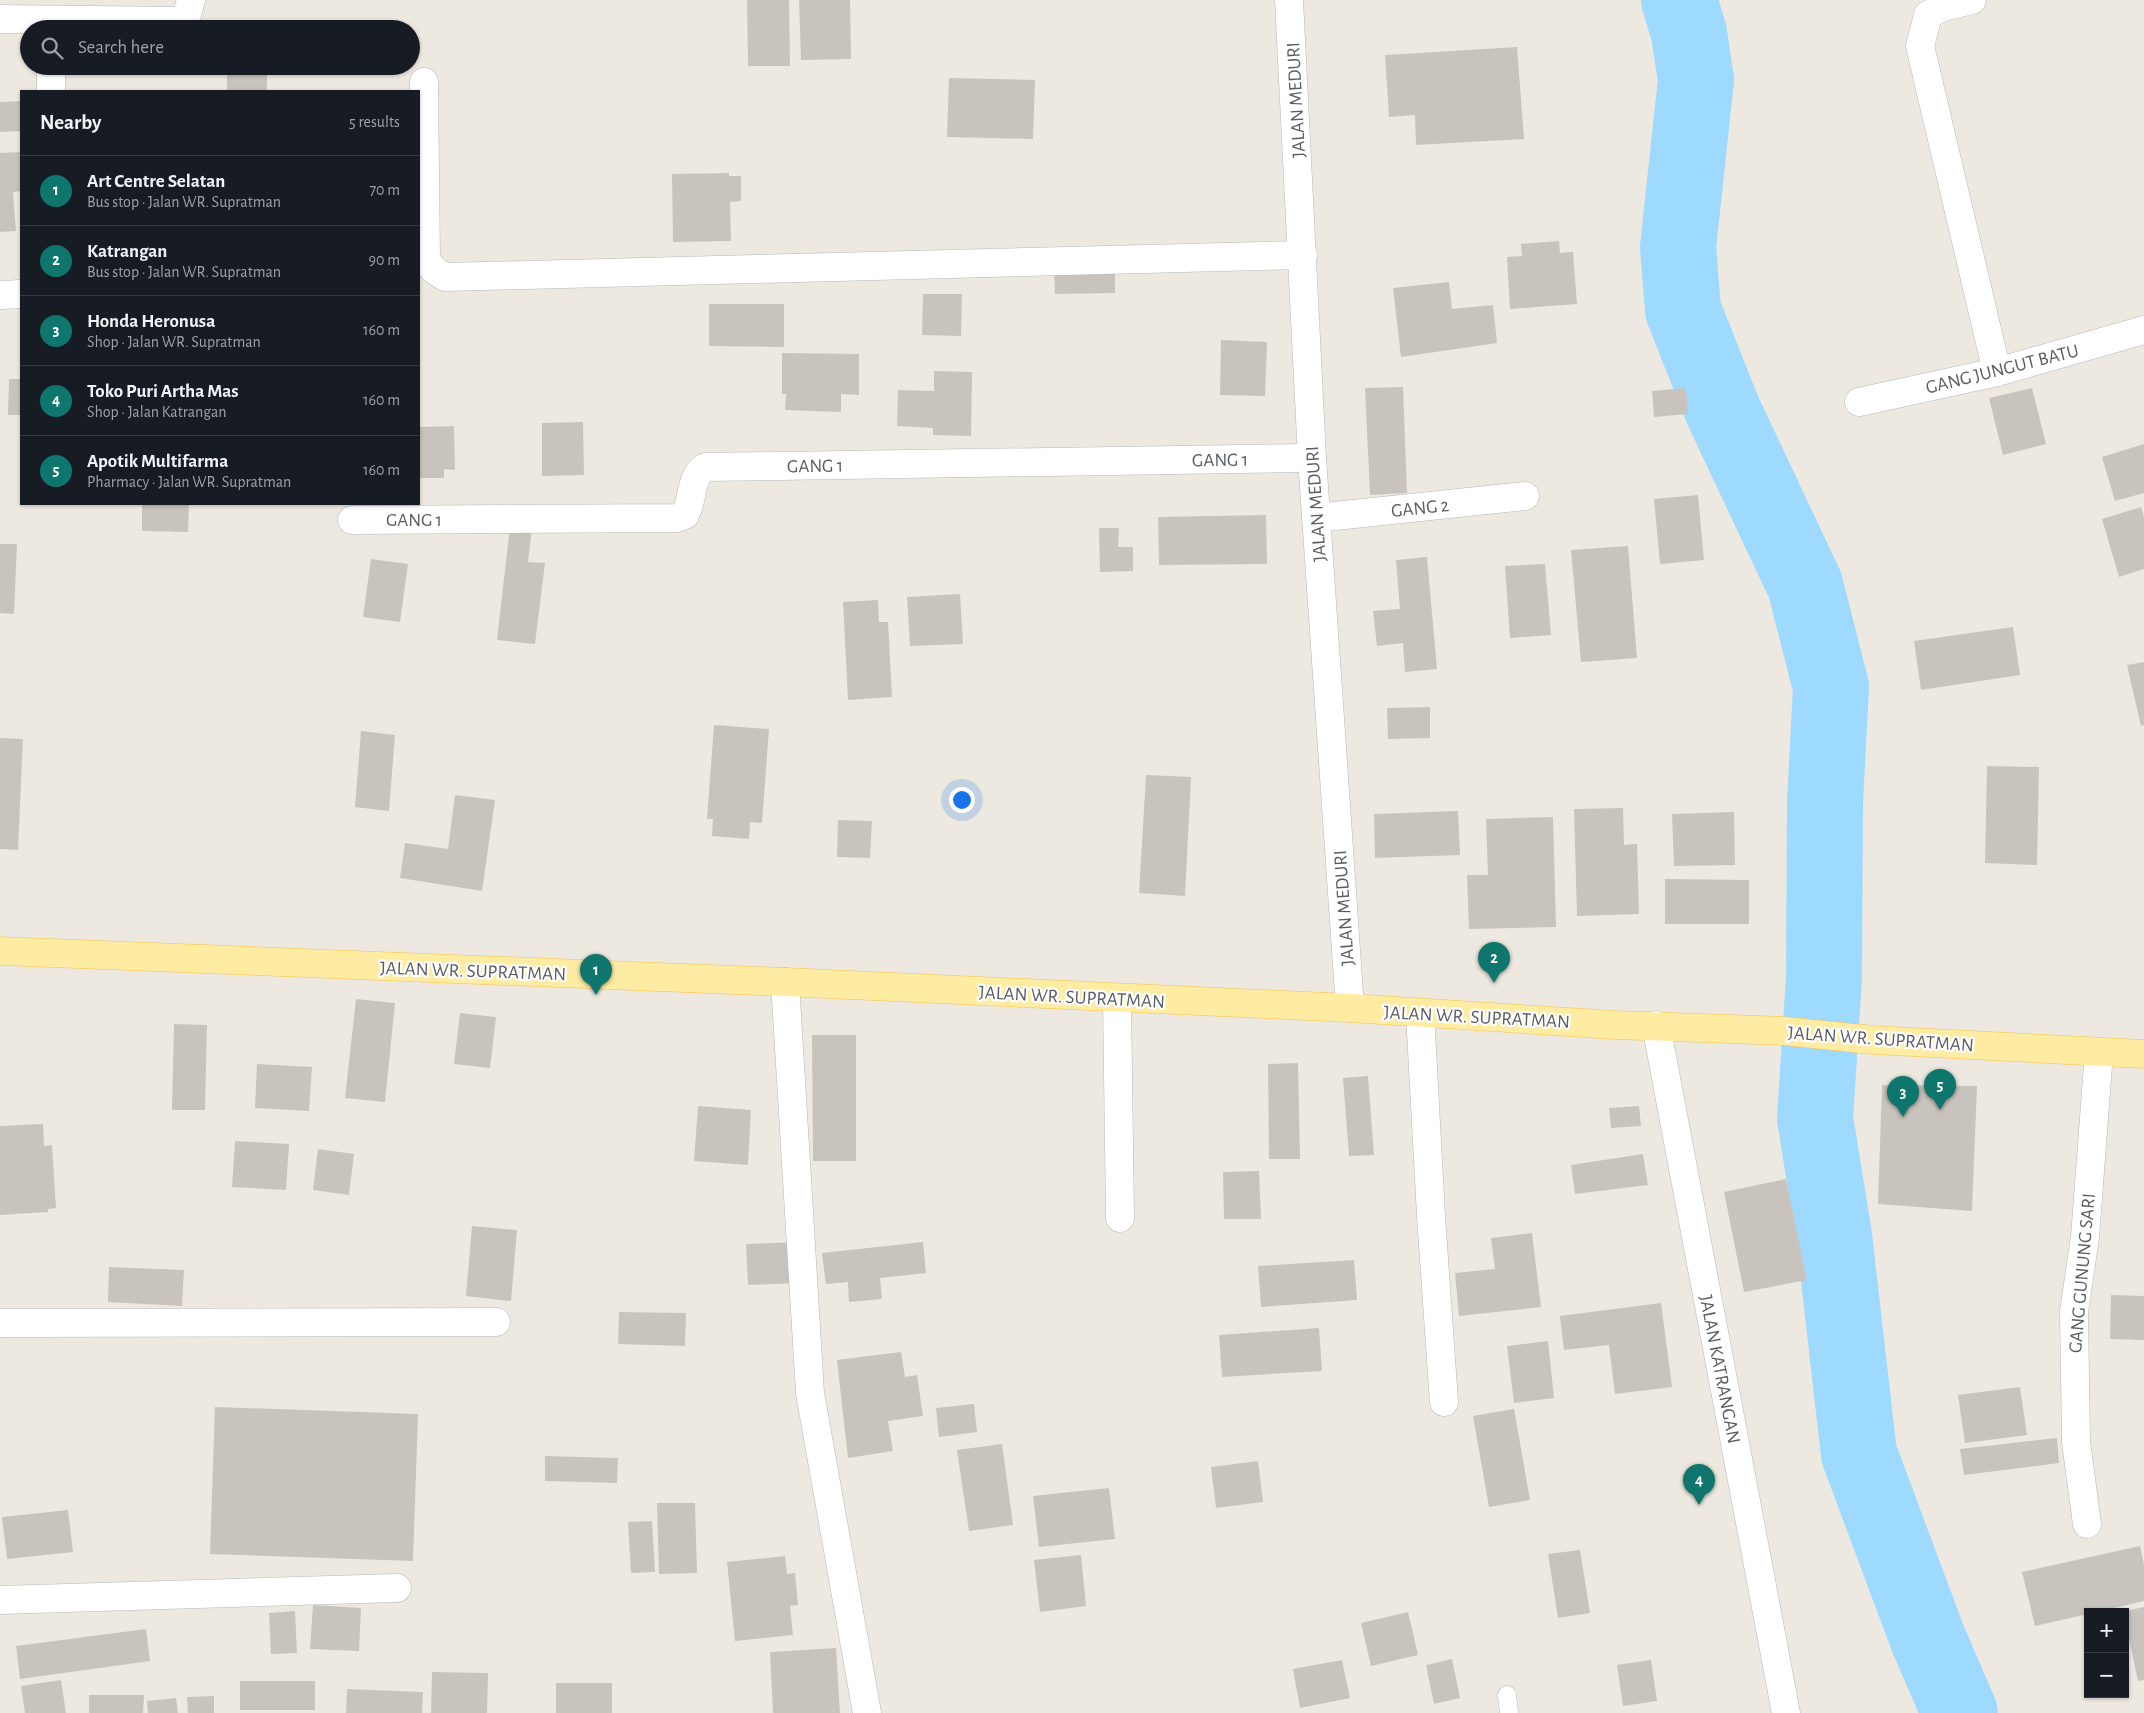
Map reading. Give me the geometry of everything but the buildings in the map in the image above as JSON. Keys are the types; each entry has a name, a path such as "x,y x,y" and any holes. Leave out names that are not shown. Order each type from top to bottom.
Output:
{"main road":[{"name":"JALAN WR. SUPRATMAN","path":"0,950 785,982 1117,999 1350,1008 1784,1031 1873,1040 2144,1054"}],"street":[{"path":"180,20 187,15 191,0"},
{"name":"JALAN MEDURI","path":"1289,0 1312,458 1350,1008"},
{"path":"1972,0 1942,7 1928,16 1920,46 1997,372"},
{"path":"0,19 20,21"},
{"path":"51,75 51,90"},
{"path":"424,82 426,260 434,270 445,276 1303,255"},
{"path":"0,295 20,294"},
{"name":"GANG JUNGUT BATU","path":"1859,402 1997,372 2144,330"},
{"name":"GANG 1","path":"352,520 677,518 685,515 697,474 706,467 1312,458"},
{"name":"GANG 2","path":"1316,518 1525,496"},
{"path":"785,982 810,1393 867,1713"},
{"path":"1117,999 1120,1218"},
{"path":"1420,1013 1444,1402"},
{"name":"JALAN KATRANGAN","path":"1656,1025 1786,1713"},
{"name":"GANG GUNUNG SARI","path":"2087,1524 2076,1442 2073,1373 2074,1312 2085,1237 2099,1052"},
{"path":"0,1323 496,1322"},
{"path":"0,1600 397,1588"}],"lane":[{"path":"1507,1695 1509,1713"}],"waterway":[{"path":"1679,0 1689,33 1696,80 1678,247 1683,310 1723,411 1805,585 1831,687 1825,802 1824,978 1815,1118 1834,1236 1859,1454 1928,1639 1960,1713"}],"place":[{"name":"Katrangan","path":"1494,983"},
{"name":"Art Centre Selatan","path":"596,995"},
{"name":"Apotik Multifarma","path":"1940,1110"},
{"name":"Honda Heronusa","path":"1903,1117"},
{"name":"Toko Puri Artha Mas","path":"1699,1505"}]}
